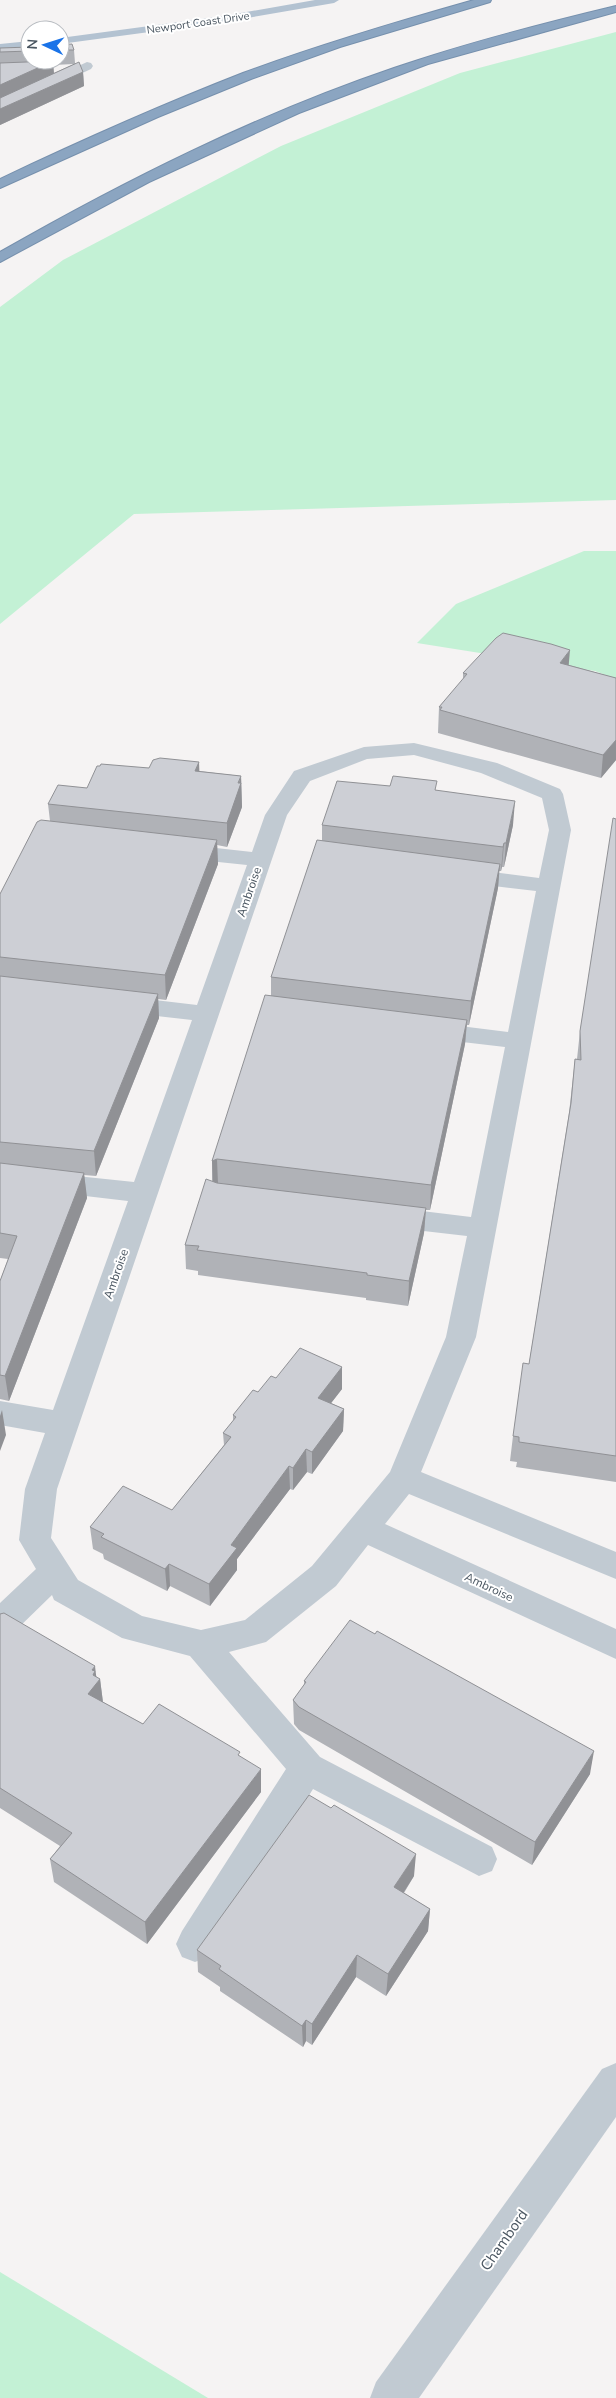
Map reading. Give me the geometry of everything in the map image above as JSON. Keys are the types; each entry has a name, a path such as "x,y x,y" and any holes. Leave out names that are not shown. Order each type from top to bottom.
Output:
{"highway":[{"path":"0,185 123,126 249,76 376,31 486,0"},
{"path":"0,258 80,212 161,171 268,121 397,71 513,35 616,9"}],"main road":[{"name":"Newport Coast Drive","path":"70,30 189,15 283,0"},
{"name":"Newport Coast Drive","path":"70,40 224,19 334,0"},
{"path":"0,38 20,36"},
{"path":"0,47 20,45"}],"street":[{"path":"0,108 83,68 70,68"},
{"name":"Ambroise","path":"414,749 489,768 552,794 560,830 549,886 460,1337 403,1478 324,1576 254,1632 201,1644 134,1628 66,1590 35,1540 41,1489 276,815 302,776 364,753 414,749"},
{"path":"156,849 260,860"},
{"path":"442,872 549,886"},
{"path":"98,1002 206,1014"},
{"path":"401,1026 518,1041"},
{"path":"0,1177 144,1193"},
{"path":"364,1214 482,1228"},
{"path":"0,1413 63,1424"},
{"path":"403,1478 616,1566"},
{"name":"Ambroise","path":"363,1528 616,1645"},
{"path":"0,1624 55,1572"},
{"path":"201,1644 307,1768 479,1859"},
{"path":"194,1944 307,1768"},
{"name":"Chambord","path":"392,2398 616,2083"}],"green space":[{"path":"616,32 616,500 134,514 0,624 0,307 63,260 281,146 460,73"},
{"path":"584,551 616,551 616,679 595,671 417,643 456,604"},
{"path":"0,2272 208,2398 0,2398"}],"building":[{"path":"70,44 72,44 74,50 70,50"},
{"path":"20,47 20,51 0,52 0,48"},
{"path":"20,62 20,70 33,70 0,85 0,63"},
{"path":"79,62 83,72 0,109 0,98 61,70 70,70 70,66"},
{"path":"503,633 570,650 560,663 616,678 616,740 603,755 440,710 442,707 439,707 467,674 463,673"},
{"path":"160,758 199,762 195,771 241,776 238,783 241,783 227,823 48,804 58,785 87,788 97,766 101,764 149,768 153,760"},
{"path":"393,776 437,781 435,790 515,801 506,843 504,843 503,847 322,825 337,781 390,786"},
{"path":"613,818 616,819 616,1456 519,1442 519,1437 513,1436 523,1363 529,1364 571,1103 575,1059 581,1060 580,1031"},
{"path":"41,820 217,840 165,975 0,957 0,894 37,822"},
{"path":"317,840 500,864 471,1001 271,977"},
{"path":"0,976 158,994 94,1151 0,1142"},
{"path":"265,995 467,1020 431,1185 217,1159 212,1161"},
{"path":"0,1163 84,1173 5,1376 0,1375 0,1281 17,1236 0,1233"},
{"path":"206,1179 217,1183 426,1208 409,1281 367,1275 367,1273 197,1250 199,1246 185,1245"},
{"path":"300,1348 342,1367 318,1398 344,1409 312,1452 306,1449 293,1468 289,1466 231,1545 237,1548 209,1584 169,1564 165,1569 101,1537 104,1534 90,1527 123,1486 172,1510 231,1437 223,1433 236,1417 233,1415 253,1390 258,1392 271,1376 276,1378"},
{"path":"4,1613 95,1666 92,1670 95,1671 93,1675 100,1679 88,1694 143,1724 159,1704 240,1752 238,1755 261,1769 145,1922 50,1859 72,1833 0,1788 0,1614"},
{"path":"350,1620 375,1634 377,1631 594,1751 535,1842 299,1707 293,1700 306,1682 304,1681"},
{"path":"309,1795 331,1808 334,1805 416,1854 394,1887 430,1909 388,1974 357,1955 312,2024 306,2020 302,2026 219,1969 221,1966 197,1950"}]}
